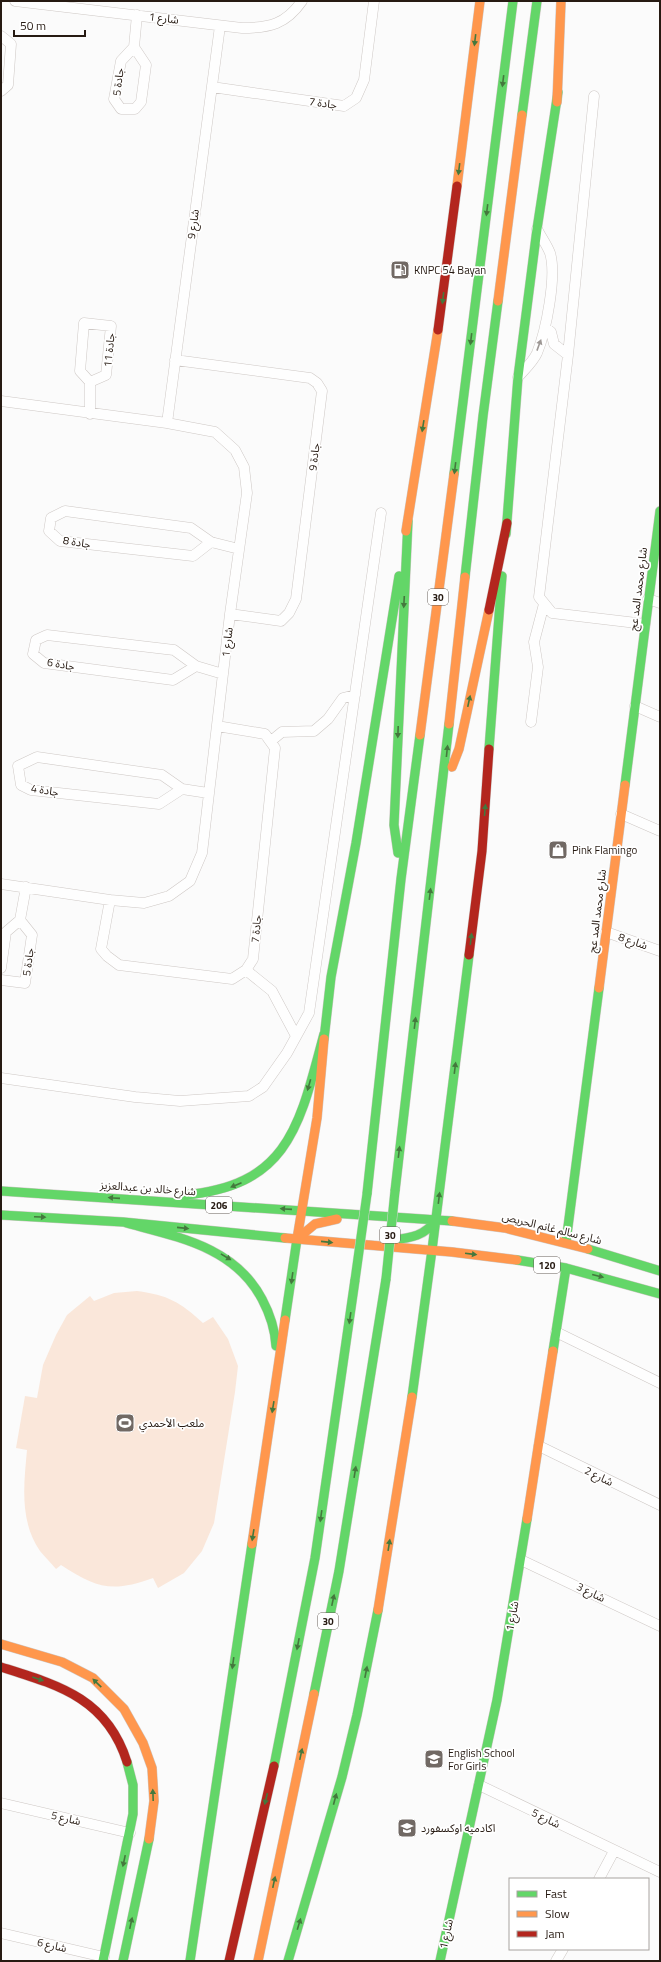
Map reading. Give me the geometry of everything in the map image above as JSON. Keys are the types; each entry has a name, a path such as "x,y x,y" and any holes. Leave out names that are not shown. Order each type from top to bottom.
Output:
{"main road":[{"path":"190,1961 246,1581 278,1377 297,1239 317,1118 324,1034 331,977 356,843 378,696 408,521 442,302 480,1"},
{"name":"30","path":"229,1961 279,1745 315,1558 367,1194 401,879 462,416 513,1"},
{"name":"30","path":"258,1961 339,1571 386,1279 442,792 483,416 537,1"},
{"path":"557,102 561,1"},
{"path":"288,1961 318,1865 357,1716 382,1587 410,1411 437,1219 482,851 518,378 537,229 557,102 569,1"},
{"name":"شارع محمد المد عج","path":"566,1242 660,511"},
{"path":"401,879 394,825 408,521"},
{"path":"442,792 459,749 506,524"},
{"path":"130,1199 216,1192 235,1186 256,1175 286,1147 300,1121 324,1034"},
{"name":"شارع خالد بن عبدالعزيز","path":"1,1191 437,1219"},
{"path":"1,1215 123,1222 351,1245 432,1250"},
{"path":"297,1239 304,1230 319,1221 402,1217"},
{"path":"351,1245 416,1237 431,1228 437,1219"},
{"name":"شارع سالم غانم الحريص","path":"437,1219 505,1228 566,1242 660,1271"},
{"path":"123,1222 214,1251 230,1260 243,1271 254,1283 263,1298 274,1326 278,1377"},
{"name":"120","path":"432,1250 528,1261 566,1268 660,1294"},
{"name":"شارع 1","path":"440,1961 497,1700 521,1560 566,1268"},
{"path":"1,1644 62,1662 93,1678 124,1709 142,1743 152,1768 154,1801 148,1846 123,1961"},
{"path":"1,1667 49,1683 86,1702 103,1718 118,1738 132,1776 135,1799 130,1833 103,1959"}],"street":[{"name":"شارع 1","path":"15,1 220,26 264,28 287,19 302,1"},
{"name":"جادة 7","path":"212,87 344,106 356,98 364,80 374,1"},
{"path":"134,47 137,15"},
{"name":"شارع 9","path":"167,423 220,26"},
{"path":"1,36 11,44 8,85 1,91"},
{"name":"جادة 5","path":"134,47 146,65 142,102 135,109 121,109 114,99 120,62 134,47"},
{"path":"594,96 568,355 539,597 552,613 645,624"},
{"path":"518,378 536,355 546,328 551,273 550,254 537,229"},
{"name":"جادة 11","path":"84,323 111,326 106,375 90,382 80,371 84,323"},
{"path":"546,328 551,332 554,344 568,355"},
{"name":"جادة 9","path":"175,360 310,378 317,382 322,391 296,599 290,613 280,621 230,614"},
{"path":"90,382 90,414"},
{"name":"شارع 1","path":"1,401 167,423 215,432 235,450 244,467 247,493 230,614 202,853 190,881 169,896 144,903 110,900 1,884"},
{"name":"جادة 8","path":"210,542 193,556 60,541 49,531 51,518 65,511 191,528 210,542 239,549"},
{"path":"1,1078 135,1097 180,1101 249,1096 264,1087 309,1013 380,513"},
{"path":"648,598 660,604"},
{"path":"531,722 538,667 534,651 534,642 544,604"},
{"name":"جادة 6","path":"196,666 173,680 44,663 32,654 36,640 47,635 174,650 196,666 223,674"},
{"path":"217,726 265,734 271,741 282,732 314,731 328,719 343,698 355,695"},
{"path":"635,706 660,717"},
{"name":"جادة 7","path":"246,970 253,959 275,748 271,741"},
{"name":"جادة 4","path":"182,789 159,804 31,790 21,785 18,766 36,757 162,775 182,789 208,793"},
{"path":"621,814 660,832"},
{"path":"1,968 6,932 20,920 26,887"},
{"path":"110,900 101,949 107,956 119,965 232,979 246,970 272,991 296,1036"},
{"name":"جادة 5","path":"1,980 25,983 32,934 20,920"},
{"name":"شارع 8","path":"606,932 660,951"},
{"path":"556,1332 660,1383"},
{"name":"شارع 2","path":"539,1446 660,1505"},
{"name":"شارع 3","path":"521,1560 660,1626"},
{"name":"شارع 5","path":"479,1785 660,1872"},
{"name":"شارع 5","path":"1,1803 130,1833"},
{"path":"600,1878 614,1851"},
{"name":"شارع 6","path":"1,1933 103,1959"},
{"path":"556,1961 562,1950"}],"shaded area":[{"name":"ملعب الأحمدي","path":"137,1291 165,1297 180,1305 203,1323 213,1317 228,1339 238,1366 214,1523 202,1551 184,1573 158,1588 153,1578 139,1583 115,1587 105,1586 84,1579 61,1565 56,1569 40,1551 33,1539 29,1527 24,1502 27,1450 16,1448 25,1396 37,1398 43,1365 56,1335 67,1315 90,1296 94,1301 114,1293"}],"traffic: fast":[{"path":"454,474 513,1"},
{"path":"522,115 537,1"},
{"path":"506,534 518,377 537,229 558,92"},
{"path":"465,577 483,416 498,301"},
{"path":"625,785 660,511"},
{"path":"398,853 394,825 408,521"},
{"path":"324,1039 331,977 356,843 399,576"},
{"path":"489,749 502,576"},
{"path":"395,1191 449,724"},
{"path":"367,1194 401,879 420,735"},
{"path":"432,1250 469,955"},
{"path":"566,1242 599,988"},
{"path":"184,1195 219,1189 247,1179 269,1164 285,1144 297,1122 307,1095 324,1034"},
{"path":"1,1191 452,1221"},
{"path":"386,1279 395,1191"},
{"path":"355,1280 367,1194"},
{"path":"1,1215 123,1222 285,1238"},
{"path":"392,1240 411,1237 422,1233 437,1219"},
{"path":"123,1222 164,1233 202,1246 220,1255 236,1267 250,1281 262,1299 270,1316 276,1346"},
{"path":"285,1320 297,1239"},
{"path":"588,1249 660,1271"},
{"path":"412,1397 432,1250"},
{"path":"517,1260 566,1268 660,1294"},
{"path":"553,1351 566,1268"},
{"path":"314,1694 339,1571 386,1279"},
{"path":"274,1766 315,1558 355,1280"},
{"path":"440,1961 497,1700 527,1519"},
{"path":"190,1961 252,1544"},
{"path":"288,1961 342,1777 357,1715 378,1610"},
{"path":"103,1961 133,1814 133,1785 127,1762"},
{"path":"123,1961 149,1839"}],"traffic: slow":[{"path":"457,186 480,1"},
{"path":"557,102 561,1"},
{"path":"498,301 522,115"},
{"path":"406,531 438,330"},
{"path":"420,735 454,474"},
{"path":"449,724 465,577"},
{"path":"452,767 459,749 489,610"},
{"path":"599,988 625,785"},
{"path":"297,1239 317,1118 324,1039"},
{"path":"297,1239 315,1224 337,1219"},
{"path":"452,1221 505,1228 588,1249"},
{"path":"285,1238 452,1252 517,1260"},
{"path":"252,1544 285,1320"},
{"path":"527,1519 553,1351"},
{"path":"378,1610 412,1397"},
{"path":"1,1644 62,1662 93,1678 124,1709 143,1743 152,1768 154,1801 149,1839"},
{"path":"258,1961 314,1694"}],"traffic: jam":[{"path":"438,330 457,186"},
{"path":"489,610 507,523"},
{"path":"469,955 482,851 489,749"},
{"path":"1,1667 42,1680 78,1697 107,1723 118,1740 127,1762"},
{"path":"229,1961 274,1766"}],"place":[{"name":"KNPC 54 Bayan","path":"400,270"},
{"name":"Pink Flamingo","path":"558,850"},
{"name":"ملعب الأحمدي","path":"125,1423"},
{"name":"English School For Girls","path":"434,1759"},
{"name":"اكادميه اوكسفورد","path":"407,1828"}]}
